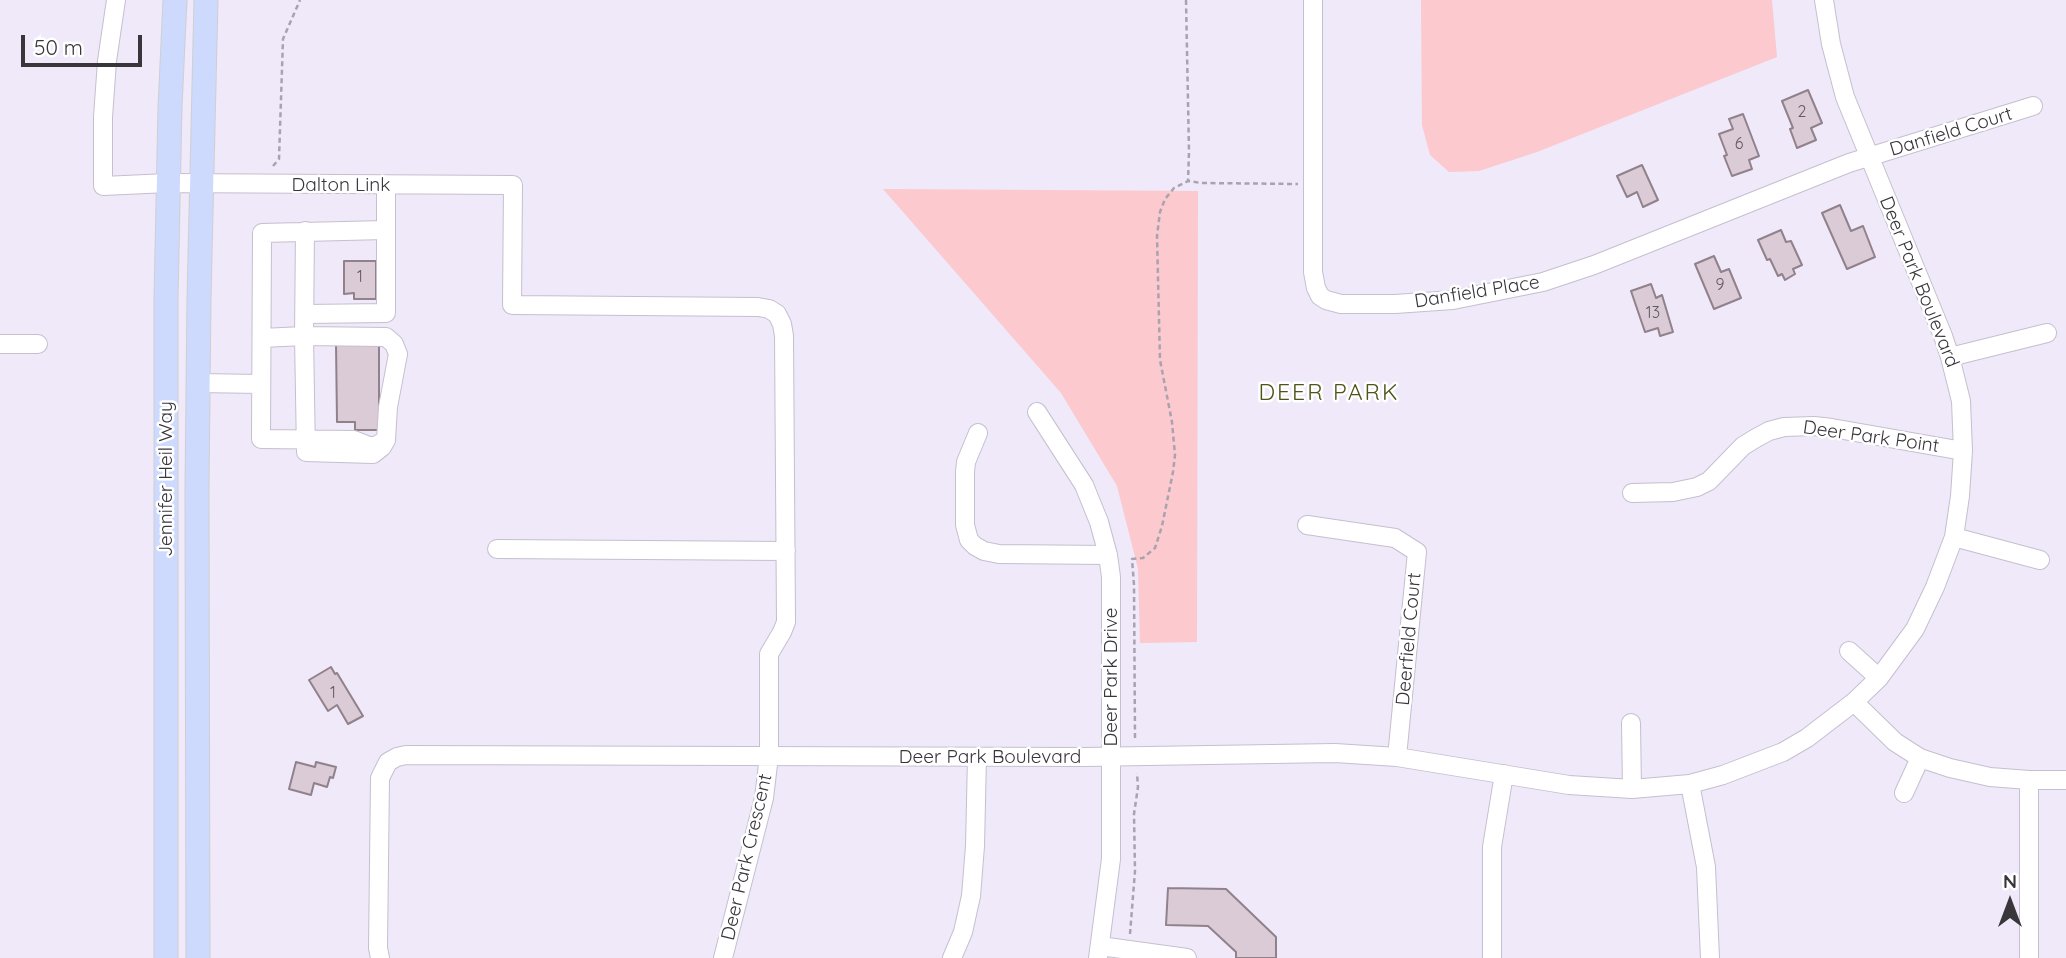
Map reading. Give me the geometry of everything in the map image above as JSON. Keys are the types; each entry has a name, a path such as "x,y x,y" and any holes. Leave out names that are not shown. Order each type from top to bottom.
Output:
{"main road":[{"name":"Jennifer Heil Way","path":"166,958 166,299 175,0"},
{"name":"Jennifer Heil Way","path":"198,958 198,383 206,0"}],"street":[{"name":"Dalton Link","path":"116,0 107,61 103,117 103,186 168,183 513,185"},
{"name":"Danfield Place","path":"1313,0 1313,272 1320,296 1334,303 1395,304 1476,296 1554,279 1868,157"},
{"name":"Deer Park Boulevard","path":"380,958 380,778 388,762 397,757 416,754 976,757 1335,753 1397,757 1579,786 1632,789 1690,784 1723,775 1783,752 1807,738 1854,702 1879,678 1914,629 1935,587 1954,537 1964,451 1961,401 1950,357 1845,97 1831,44 1824,0"},
{"name":"Danfield Court","path":"1868,157 2033,106"},
{"path":"306,314 386,313 386,185"},
{"name":"Deer Park Crescent","path":"513,185 512,305 758,307 777,314 782,324 786,622 769,654 769,756 764,798 723,958"},
{"path":"262,338 386,337 394,344 398,354 388,407 386,440 376,446 354,440 305,446 261,439 262,233 385,230"},
{"path":"305,231 305,446"},
{"path":"1950,357 2048,333"},
{"path":"0,344 38,344"},
{"path":"198,383 261,384"},
{"name":"Deer Park Drive","path":"1037,412 1084,485 1099,522 1111,577 1111,859 1099,952"},
{"name":"Deer Park Point","path":"1632,493 1672,492 1697,487 1709,481 1743,446 1769,431 1784,427 1832,428 1964,451"},
{"path":"978,433 965,472 965,524 969,540 975,546 999,554 1108,555"},
{"name":"Deerfield Court","path":"1307,525 1395,538 1417,552 1397,757"},
{"path":"1954,537 2040,560"},
{"path":"497,549 786,551"},
{"path":"1849,651 1879,678"},
{"path":"1854,702 1895,742 1920,758 1990,777 2066,780"},
{"path":"1631,723 1632,789"},
{"path":"951,958 963,932 971,896 975,846 976,757"},
{"path":"1904,793 1920,758"},
{"path":"1492,958 1492,846 1504,774"},
{"path":"2029,780 2029,958"},
{"path":"1690,784 1706,867 1710,958"},
{"path":"1099,952 1187,958"}],"path":[{"path":"257,184 279,159 283,39 300,0"},
{"path":"1186,0 1188,181"},
{"path":"1132,559 1143,558 1155,548 1173,472 1174,437 1160,360 1157,236 1160,212 1165,199 1174,188 1188,181 1313,184"}],"shaded area":[{"path":"1421,0 1772,0 1777,57 1537,152 1479,171 1449,172 1430,155 1422,125"},
{"path":"883,189 1198,191 1197,642 1140,643 1138,569 1117,486 1061,393"}],"building":[{"path":"1808,90 1822,123 1811,128 1816,140 1797,148 1790,129 1793,128 1782,101"},
{"path":"1743,114 1759,156 1749,160 1752,169 1732,176 1719,134 1733,129 1729,119"},
{"path":"1642,165 1658,200 1643,207 1637,192 1627,197 1617,176"},
{"path":"1840,205 1851,231 1863,226 1875,257 1847,269 1822,213"},
{"path":"1781,230 1786,242 1791,241 1802,265 1793,269 1795,274 1785,280 1782,274 1778,276 1770,259 1767,260 1758,240"},
{"path":"1714,256 1721,272 1729,269 1741,298 1714,309 1695,264"},
{"path":"344,261 376,261 376,299 354,299 354,293 344,294"},
{"path":"1651,284 1656,298 1662,295 1673,332 1660,336 1658,328 1645,332 1631,291"},
{"path":"336,343 379,343 379,430 355,430 355,422 337,422"},
{"path":"331,667 363,716 348,724 337,705 328,711 309,680"},
{"path":"296,762 315,767 316,762 336,767 333,778 330,777 327,787 314,783 311,795 289,789"},
{"path":"1168,888 1226,889 1276,937 1276,958 1236,958 1236,952 1208,926 1166,925"}],"district":[{"name":"DEER PARK","path":"1329,393"}]}
